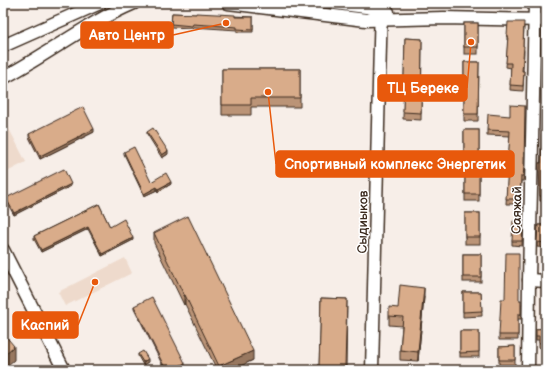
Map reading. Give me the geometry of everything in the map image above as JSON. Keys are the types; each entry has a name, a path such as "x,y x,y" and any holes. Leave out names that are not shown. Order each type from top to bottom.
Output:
{"street":[{"path":"3,78 114,11 134,3"},
{"path":"228,3 366,20 381,11"},
{"path":"335,3 434,18 540,20"},
{"name":"Саяжай","path":"528,370 529,280 540,20 535,3"},
{"path":"3,46 97,4 97,21"},
{"name":"Сыдиыков","path":"372,370 381,11"},
{"path":"3,250 7,267 64,370"},
{"path":"529,280 546,281"}],"shaded area":[{"path":"3,117 26,162 5,173 3,168"},
{"path":"125,258 132,273 65,306 58,292"}],"building":[{"path":"172,13 253,17 253,30 237,29 237,27 171,24"},
{"path":"508,22 524,22 522,71 524,71 523,86 510,85 511,63 506,63"},
{"path":"464,23 478,23 478,47 464,47"},
{"path":"544,23 546,23 546,43 544,43"},
{"path":"405,38 422,39 421,113 403,112"},
{"path":"464,62 479,62 478,114 464,114"},
{"path":"222,69 300,69 300,98 251,98 251,105 222,105"},
{"path":"542,80 546,80 546,100 542,100"},
{"path":"510,105 525,106 524,167 523,176 521,176 520,199 506,199 510,131 487,130 488,114 510,116"},
{"path":"83,107 94,129 40,156 29,134"},
{"path":"153,128 168,151 162,155 147,132"},
{"path":"464,130 479,130 479,154 464,154"},
{"path":"542,134 546,134 546,196 540,196 539,163 541,163"},
{"path":"134,147 151,182 166,173 171,182 144,194 124,152"},
{"path":"64,169 71,184 14,213 6,198"},
{"path":"465,171 479,171 479,194 465,194"},
{"path":"99,204 110,227 124,219 133,238 102,254 88,227 41,250 34,236"},
{"path":"465,213 480,213 480,237 465,237"},
{"path":"188,216 253,351 219,366 154,233"},
{"path":"513,221 523,222 522,241 512,241"},
{"path":"538,225 546,225 546,243 537,242"},
{"path":"506,253 519,253 519,300 521,300 521,314 518,314 518,335 499,335 501,299 505,299"},
{"path":"463,254 481,254 481,277 463,277"},
{"path":"400,285 424,288 418,352 400,350 403,317 389,316 389,307 398,308"},
{"path":"463,292 481,292 482,311 463,312"},
{"path":"152,297 185,363 171,370 166,370 134,306"},
{"path":"321,298 347,299 345,367 319,367"},
{"path":"546,328 546,370 542,370 543,342 539,343 539,336 536,336 536,329"},
{"path":"460,331 479,331 479,352 460,353"},
{"path":"3,333 14,346 3,356"},
{"path":"515,346 515,360 499,360 499,347"},
{"path":"143,351 148,359 143,362 138,354"}],"place":[{"name":"Авто Центр","path":"226,23"},
{"name":"ТЦ Береке","path":"471,42"},
{"name":"Спортивный комплекс Энергетик","path":"268,92"},
{"name":"Каспий","path":"95,282"}]}
